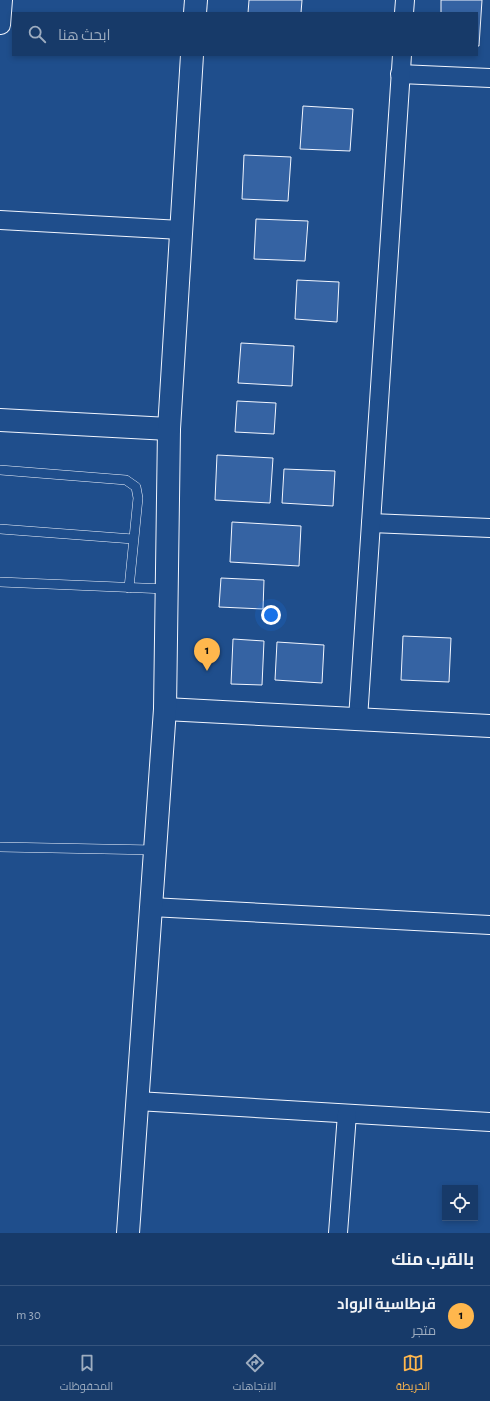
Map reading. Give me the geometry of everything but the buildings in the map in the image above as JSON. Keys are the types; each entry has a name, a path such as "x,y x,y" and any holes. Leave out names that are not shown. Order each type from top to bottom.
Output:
{"street":[{"path":"3,0 5,25"},
{"path":"195,12 196,0"},
{"path":"404,12 405,0"},
{"path":"128,1233 165,709 169,429 192,56"},
{"path":"358,719 402,56"},
{"path":"400,74 490,78"},
{"path":"0,220 181,230"},
{"path":"0,420 169,429"},
{"path":"371,523 490,528"},
{"path":"165,709 490,726"},
{"path":"151,907 490,925"},
{"path":"137,1101 490,1122"},
{"path":"338,1233 347,1114"}],"lane":[{"path":"0,470 126,480 136,487 138,498 129,588"},
{"path":"0,529 133,539"},
{"path":"0,582 167,589"},
{"path":"0,846 155,850"}],"place":[{"name":"قرطاسية الرواد","path":"207,671"}]}
